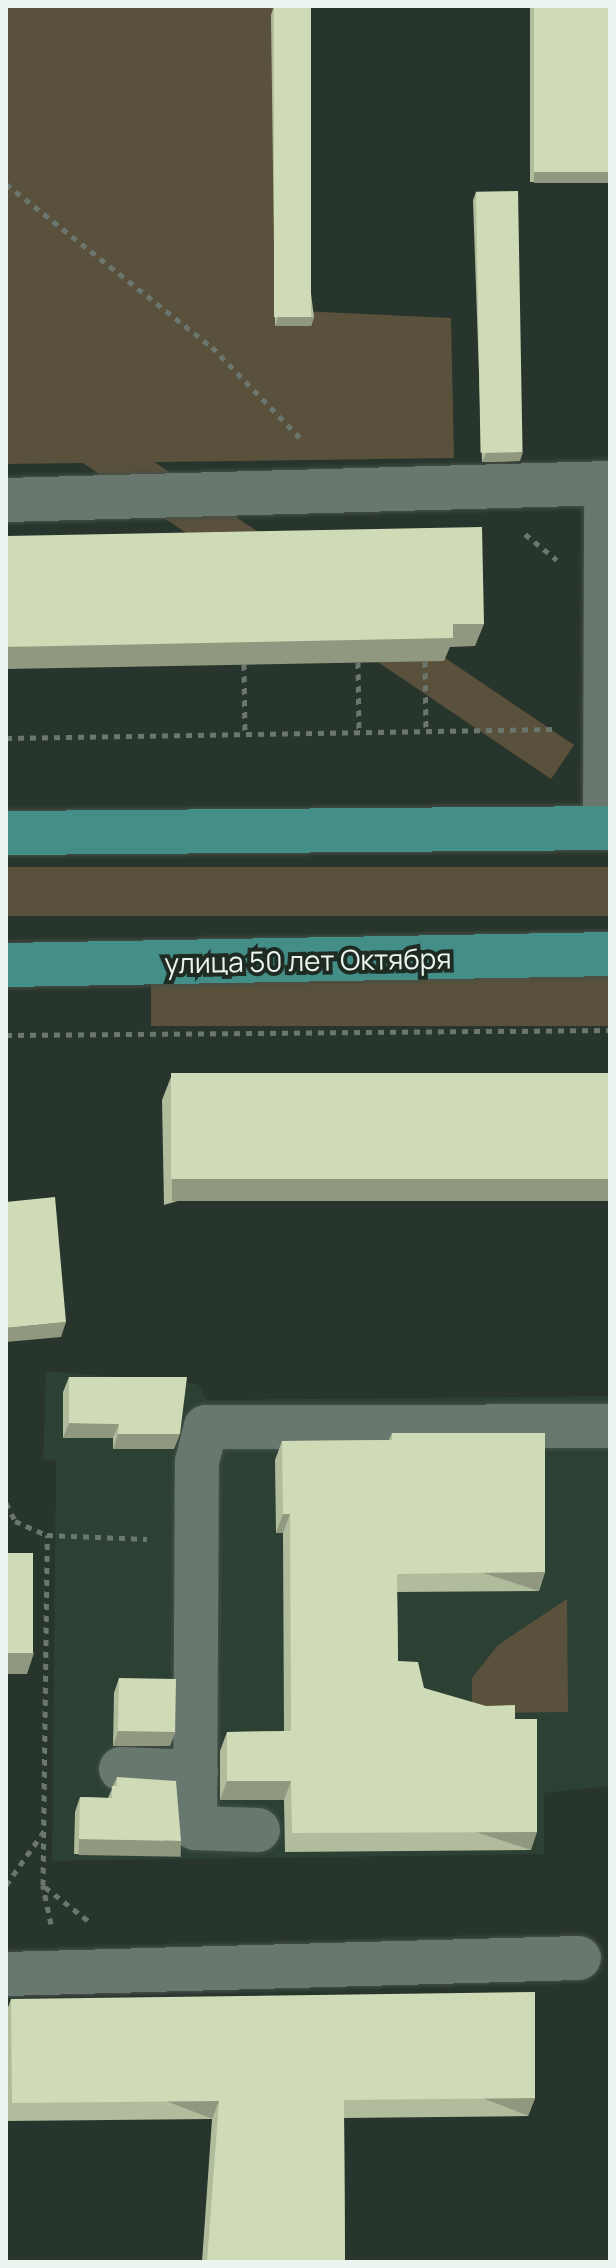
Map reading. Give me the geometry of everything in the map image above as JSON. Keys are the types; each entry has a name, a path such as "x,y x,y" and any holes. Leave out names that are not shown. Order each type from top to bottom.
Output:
{"main road":[{"path":"6,833 607,828"},
{"name":"улица 50 лет Октября","path":"6,965 610,954"}],"lane":[{"path":"6,500 608,484 607,828"},
{"path":"258,1830 195,1828 197,1462 206,1427 610,1426"},
{"path":"121,1769 196,1772"},
{"path":"6,1974 579,1958"}],"path":[{"path":"6,184 212,347 297,431 338,492"},
{"path":"471,489 565,567"},
{"path":"425,661 426,731"},
{"path":"358,662 359,731"},
{"path":"244,664 245,734"},
{"path":"6,738 605,728"},
{"path":"6,1035 610,1030"},
{"path":"6,1503 15,1521 47,1535 156,1540"},
{"path":"47,1535 43,1885 61,1972"},
{"path":"6,1885 45,1830"}],"shaded area":[{"path":"6,6 275,6 278,310 451,318 454,458 6,464"},
{"path":"103,427 574,745 551,779 80,461"},
{"path":"6,867 610,867 610,916 6,916"},
{"path":"151,976 610,976 610,1026 151,1026"},
{"path":"46,1371 198,1384 207,1400 610,1396 610,1786 544,1793 544,1854 52,1861 56,1461 43,1460"},
{"path":"567,1599 568,1712 472,1713 472,1678 498,1645"}],"building":[{"path":"274,6 311,6 311,317 274,317"},
{"path":"534,6 608,6 610,172 534,172"},
{"path":"518,191 523,452 481,453 476,192"},
{"path":"482,527 484,624 453,624 453,638 6,647 6,536"},
{"path":"171,1073 610,1073 610,1179 171,1179"},
{"path":"55,1197 66,1322 6,1328 6,1202"},
{"path":"69,1377 187,1377 180,1434 118,1434 119,1424 69,1423"},
{"path":"392,1433 545,1433 545,1572 397,1574 398,1661 418,1662 424,1688 486,1706 515,1705 515,1719 537,1719 537,1832 292,1833 291,1781 227,1781 227,1732 291,1731 290,1514 283,1514 282,1441 392,1440"},
{"path":"6,1553 33,1553 33,1653 6,1653"},
{"path":"119,1678 176,1679 175,1732 118,1731"},
{"path":"117,1777 176,1781 181,1841 79,1839 80,1797 112,1798 112,1786 117,1786"},
{"path":"535,1992 535,2098 344,2100 345,2262 207,2262 219,2101 12,2103 11,1999"}]}
